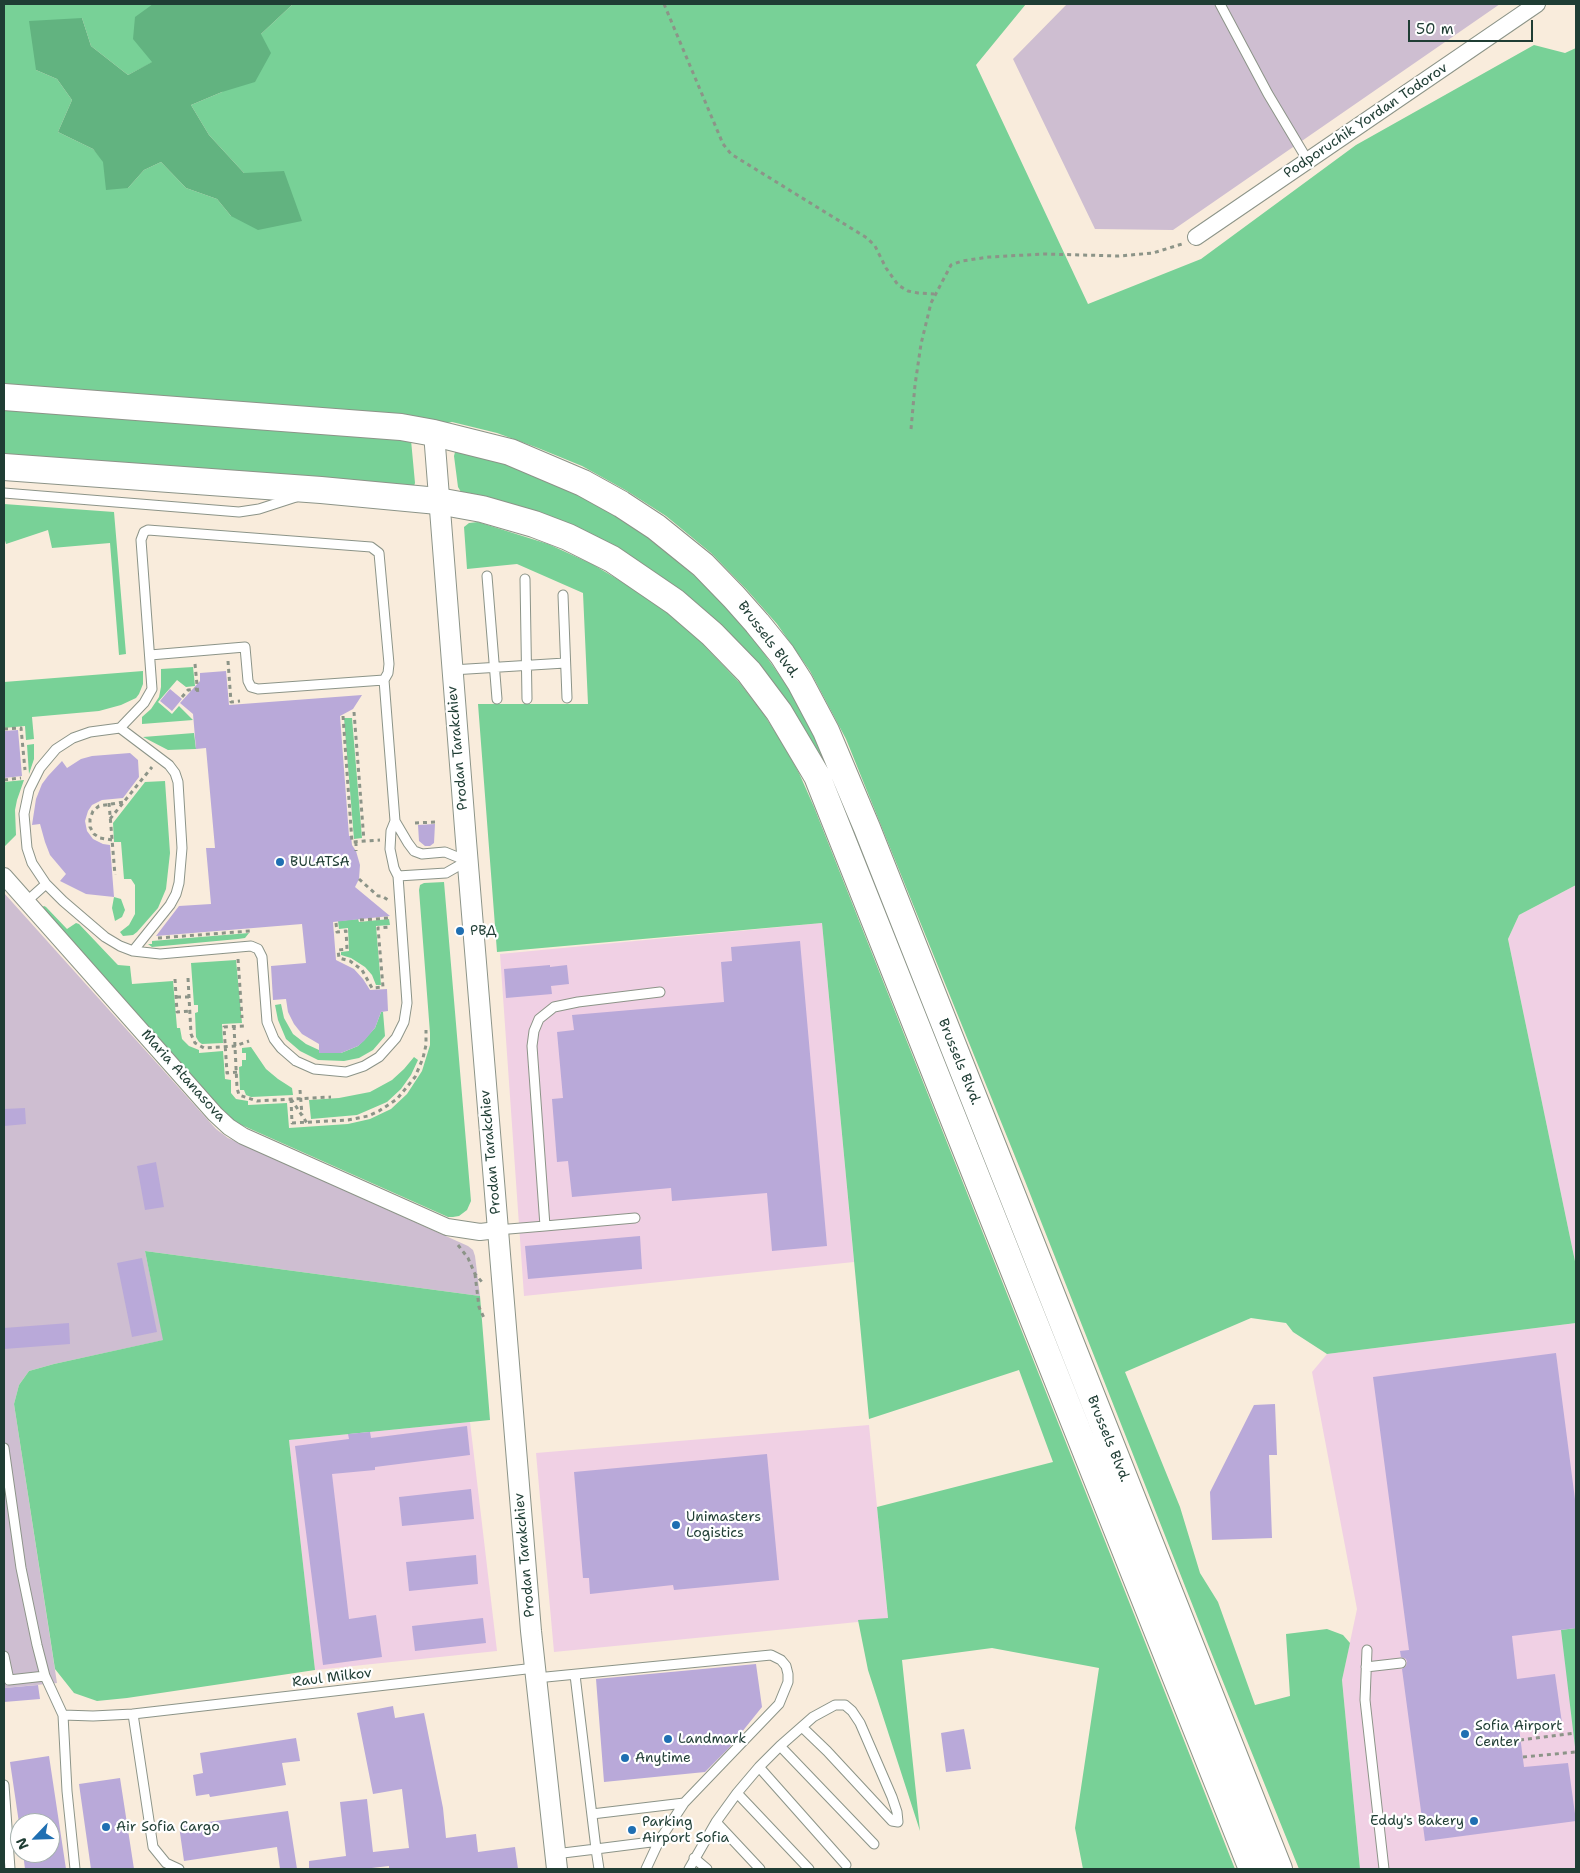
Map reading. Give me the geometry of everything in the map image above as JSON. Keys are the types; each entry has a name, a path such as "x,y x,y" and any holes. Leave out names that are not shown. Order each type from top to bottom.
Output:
{"main road":[{"name":"Brussels Blvd.","path":"4,397 374,425 434,433 510,452 583,483 621,504 656,528 703,565 757,623 795,675 826,731 867,828 1279,1869"},
{"name":"Brussels Blvd.","path":"4,466 322,490 438,501 482,509 534,524 568,537 612,559 675,602 712,634 749,672 779,712 817,776 1252,1869"}],"street":[{"name":"Podporuchik Yordan Todorov","path":"1196,237 1529,6"},
{"name":"Prodan Tarakchiev","path":"434,433 497,1230 535,1673 556,1862"},
{"name":"Maria Atanasova","path":"4,876 215,1114 229,1126 243,1136 448,1227 480,1232 497,1230"}],"lane":[{"path":"1220,4 1268,94 1308,161"},
{"path":"4,493 239,512 259,509 322,490"},
{"path":"395,821 391,831 390,849 394,868 398,876 407,992 406,1014 400,1030 385,1051 372,1062 355,1069 336,1072 314,1069 296,1061 274,1040 267,1022 262,957 255,947 160,954 133,951 105,937 46,884 32,864 24,831 25,807 32,782 50,756 64,743 90,732 120,728 149,696 152,681 142,540 144,532 148,530 371,547 377,550 380,556 389,664 388,673 384,680 395,821 414,851 422,854 445,852 467,861"},
{"path":"487,576 497,699"},
{"path":"525,579 527,699"},
{"path":"562,595 567,698"},
{"path":"150,655 245,647 248,681 251,687 258,689 384,680"},
{"path":"452,670 565,663"},
{"path":"120,728 164,761 175,774 178,782 182,848 179,883 176,894 170,905 133,951"},
{"path":"398,876 446,873 467,861"},
{"path":"27,902 46,884"},
{"path":"545,1226 532,1046 534,1031 539,1019 554,1007 578,1002 660,992"},
{"path":"497,1230 635,1218"},
{"path":"4,1448 21,1568 45,1676 63,1715 67,1791 76,1869"},
{"path":"1367,1650 1365,1700 1384,1869"},
{"name":"Raul Milkov","path":"63,1715 133,1714 535,1673 575,1675 772,1655 781,1660 788,1674 786,1689 779,1704 684,1803 659,1841 646,1869"},
{"path":"4,1656 9,1680 45,1676"},
{"path":"1366,1667 1402,1663"},
{"path":"575,1675 599,1869"},
{"path":"688,1869 716,1822 759,1767 802,1727 835,1705 845,1706 852,1711 860,1722 898,1812 898,1822 892,1821 802,1727"},
{"path":"133,1714 152,1848 166,1863 179,1869"},
{"path":"780,1746 874,1844"},
{"path":"759,1767 846,1865"},
{"path":"4,1785 10,1869"},
{"path":"737,1793 809,1869"},
{"path":"592,1814 684,1803"},
{"path":"716,1822 760,1869"},
{"path":"556,1862 596,1849 659,1841"},
{"path":"694,1858 707,1869"}],"path":[{"path":"664,4 723,144 731,154 867,238 875,246 886,268 898,285 918,293 934,294"},
{"path":"910,429 921,344 934,294 951,266 962,261 989,257 1044,254 1119,256 1144,254 1177,246 1196,237"},
{"path":"228,661 231,702 240,701"},
{"path":"195,664 198,695"},
{"path":"182,697 188,690 197,689"},
{"path":"342,716 352,842 364,841 354,712"},
{"path":"4,729 21,728 26,778 4,780"},
{"path":"110,819 154,765"},
{"path":"112,840 104,840 97,836 92,830 91,815 96,808 109,803 124,802"},
{"path":"109,803 115,875"},
{"path":"415,823 436,822"},
{"path":"356,842 356,851"},
{"path":"359,879 378,896 386,898 390,905"},
{"path":"336,923 337,932 346,931 347,949 338,950 339,958 350,961 362,970 372,988 383,987 378,928 390,927 392,923 391,911"},
{"path":"360,920 391,918"},
{"path":"155,938 250,931"},
{"path":"238,957 242,1018"},
{"path":"188,978 191,1034 195,1043 204,1048 235,1046 249,1042"},
{"path":"175,979 177,1012 190,1011"},
{"path":"176,997 189,996"},
{"path":"234,1026 238,1092 242,1097 257,1101 330,1097"},
{"path":"237,1072 227,1073 224,1027 244,1026"},
{"path":"290,1099 292,1123 358,1119 379,1111 405,1090 419,1070 426,1045 426,1030"},
{"path":"300,1090 302,1116"},
{"path":"290,1099 307,1123"},
{"path":"457,1244 468,1258 475,1274 479,1307 485,1320"},
{"path":"475,1274 482,1282"},
{"path":"1520,1740 1576,1733"},
{"path":"1523,1757 1576,1752"}],"shaded area":[{"path":"1067,4 1500,4 1173,230 1095,229 1013,59"},
{"path":"1576,885 1576,1266 1508,939 1519,915"},
{"path":"4,893 216,1129 228,1138 468,1246 473,1250 475,1256 480,1296 145,1251 164,1340 29,1371 19,1385 14,1404 57,1683 4,1688"},
{"path":"822,923 854,1262 524,1296 500,954"},
{"path":"1576,1323 1576,1869 1360,1869 1342,1680 1357,1609 1312,1372 1327,1354"},
{"path":"470,1422 497,1651 315,1670 289,1440"},
{"path":"869,1425 888,1619 554,1652 536,1453"}],"green space":[{"path":"4,4 153,4 153,62 128,75 91,46 82,18 36,70 57,79 72,100 58,132 93,149 128,188 144,170 161,162 186,188 217,199 231,216 244,173 209,135 191,105 222,92 261,34 293,4 1026,4 976,65 1088,304 1201,259 1356,145 1534,45 1565,53 1576,48 1576,885 1519,915 1508,939 1576,1266 1576,1323 1327,1354 1293,1332 1286,1323 1251,1318 1125,1372 1180,1507 1200,1573 1218,1602 1255,1705 1290,1696 1286,1634 1327,1629 1343,1635 1350,1643 1342,1680 1360,1869 1299,1869 1025,1181 846,739 810,671 777,624 711,553 666,516 627,491 582,466 497,433 452,422 4,387"},
{"path":"153,4 293,4 261,34 271,53 255,82 222,92 191,105 209,135 244,173 284,171 302,221 258,230 231,216 217,199 186,188 161,162 144,170 128,188 106,190 103,162 93,149 58,132 72,100 57,79 36,70 29,21 82,18 91,46 128,75 152,62 133,39 135,17"},
{"path":"4,407 411,440 415,483 414,486 4,457"},
{"path":"458,450 496,460 580,495 630,524 656,543 704,584 749,632 792,693 822,750 1015,1231 1098,1452 858,852 719,626 461,492 458,487 454,456"},
{"path":"4,504 114,512 126,654 119,655 110,543 52,548 48,530 6,544 4,537"},
{"path":"478,522 548,544 592,564 634,589 667,612 696,637 739,682 763,713 783,744 799,773 814,807 1235,1869 1083,1869 1075,1828 1099,1668 992,1648 902,1660 920,1831 868,1670 858,1620 888,1618 877,1507 1053,1462 1019,1370 869,1419 822,923 497,952 478,704 588,704 583,593 517,564 467,569 464,527 469,523"},
{"path":"193,667 195,686 186,687 177,680 158,702 172,714 179,706 193,720 142,724 142,717 151,709 159,697 161,669"},
{"path":"143,671 143,684 139,694 136,698 121,705 99,711 32,717 34,739 26,740 25,726 4,728 4,682"},
{"path":"344,718 352,718 362,838 354,839"},
{"path":"194,733 196,749 168,750 143,737"},
{"path":"34,744 34,759 29,774 27,745"},
{"path":"24,780 15,810 16,835 4,847 4,782"},
{"path":"165,781 170,853 166,889 158,908 137,932 133,935 123,936 120,932 129,925 135,914 135,885 131,879 124,879 121,842 114,842 113,823 145,782"},
{"path":"444,882 471,1201 467,1210 459,1216 453,1217 448,1217 237,1123 227,1115 41,908 46,907 67,929 76,923 79,924 118,965 130,966 132,984 173,981 177,1028 180,1028 182,1039 189,1046 199,1050 199,1053 223,1051 225,1079 231,1080 231,1093 236,1099 248,1101 248,1105 287,1103 289,1128 348,1124 370,1119 391,1109 407,1094 422,1071 430,1045 430,1033 419,890 420,885 424,883"},
{"path":"114,897 121,899 125,910 122,917 115,921 112,908"},
{"path":"358,919 359,922 389,919 390,925 376,926 381,985 376,985 372,975 365,967 351,958 341,955 341,952 349,951 348,928 339,929 338,921"},
{"path":"249,933 245,938 238,939 152,947 148,944 152,944 152,941"},
{"path":"236,960 242,1023 222,1024 223,1043 202,1044 196,1037 195,1013 198,1012 198,1005 194,1005 191,963"},
{"path":"281,1004 284,1018 293,1034 306,1044 319,1050 319,1053 341,1053 358,1046 375,1028 381,1012 383,1012 385,1036 373,1050 359,1058 344,1061 318,1060 300,1051 286,1039 278,1020 275,1005"},
{"path":"251,1047 266,1069 292,1088 293,1095 251,1097 246,1095 244,1090 240,1090 239,1067 242,1066 242,1060 246,1060 246,1053 242,1053 242,1048"},
{"path":"414,1057 418,1060 411,1075 401,1089 387,1102 357,1115 311,1119 309,1100 339,1098 370,1092 392,1080"},
{"path":"145,1251 480,1296 490,1420 289,1440 315,1670 97,1701 74,1693 55,1669 14,1404 19,1385 29,1371 163,1340"},
{"path":"1576,1628 1576,1755 1561,1630"}],"building":[{"path":"226,671 229,705 362,695 353,709 340,716 349,836 351,836 352,845 360,865 359,879 355,887 390,916 333,922 336,960 354,969 370,990 387,989 388,1011 381,1012 375,1028 364,1041 358,1046 341,1053 319,1053 319,1044 302,1034 294,1024 288,1012 286,999 273,1000 271,966 306,963 302,924 156,936 179,906 211,904 206,848 215,848 206,748 196,749 193,714 180,703 200,681 200,673"},
{"path":"170,689 182,699 172,711 160,701"},
{"path":"18,730 22,776 4,778 4,731"},
{"path":"130,753 138,760 139,777 123,798 102,800 92,805 85,821 87,831 93,839 110,845 114,897 86,894 60,881 66,874 50,855 40,824 32,825 36,799 42,784 62,761 67,768 81,759 92,756"},
{"path":"435,824 434,843 430,846 425,846 419,841 418,825"},
{"path":"800,941 827,1246 772,1251 767,1193 672,1201 671,1188 572,1197 568,1161 557,1162 552,1099 563,1098 557,1032 574,1030 572,1015 724,1002 721,962 732,961 731,947"},
{"path":"550,965 550,967 567,965 569,984 551,986 552,994 506,998 504,969"},
{"path":"25,1108 26,1124 4,1126 4,1109"},
{"path":"156,1162 164,1207 145,1210 137,1166"},
{"path":"640,1236 642,1269 528,1279 525,1246"},
{"path":"142,1258 157,1332 132,1337 117,1263"},
{"path":"69,1323 70,1344 4,1349 4,1328"},
{"path":"1556,1353 1576,1507 1576,1628 1512,1636 1517,1679 1555,1674 1562,1723 1519,1728 1524,1767 1568,1763 1576,1821 1425,1841 1402,1669 1406,1666 1407,1662 1406,1659 1401,1657 1400,1651 1409,1650 1373,1377"},
{"path":"1275,1404 1277,1455 1269,1455 1272,1538 1212,1540 1210,1492 1254,1405"},
{"path":"467,1426 470,1455 375,1467 375,1470 332,1474 349,1619 376,1615 382,1657 323,1665 295,1446 349,1439 348,1434 370,1432 371,1438"},
{"name":"Unimasters Logistics","path":"767,1454 779,1580 674,1590 673,1585 590,1594 589,1578 583,1578 574,1472"},
{"path":"471,1489 474,1519 402,1526 399,1497"},
{"path":"476,1555 478,1584 409,1591 406,1562"},
{"path":"483,1618 486,1643 415,1651 412,1626"},
{"name":"Landmark","path":"756,1664 762,1707 729,1748 705,1772 604,1782 596,1679"},
{"path":"38,1685 40,1699 4,1702 4,1688"},
{"path":"393,1706 395,1718 424,1713 443,1808 446,1838 476,1834 478,1852 515,1847 518,1869 389,1869 389,1866 363,1869 309,1869 309,1861 346,1856 340,1802 367,1799 373,1852 409,1848 402,1789 373,1794 357,1713"},
{"path":"964,1729 971,1769 946,1772 941,1733"},
{"path":"296,1738 300,1761 282,1763 286,1785 210,1797 209,1794 196,1796 193,1775 203,1773 200,1753"},
{"path":"49,1756 58,1813 18,1813 10,1762"},
{"name":"Air Sofia Cargo","path":"120,1778 134,1869 91,1869 79,1784"},
{"path":"288,1811 297,1869 280,1869 277,1847 184,1861 179,1826"},
{"path":"60,1829 66,1869 25,1869 24,1863 60,1863"}],"place":[{"name":"BULATSA","path":"280,862"},
{"name":"РВД","path":"460,931"},
{"name":"Unimasters Logistics","path":"676,1525"},
{"name":"Sofia Airport Center","path":"1465,1734"},
{"name":"Landmark","path":"668,1739"},
{"name":"Anytime","path":"625,1758"},
{"name":"Eddy's Bakery","path":"1474,1821"},
{"name":"Air Sofia Cargo","path":"106,1827"},
{"name":"Parking Airport Sofia","path":"632,1830"}]}
